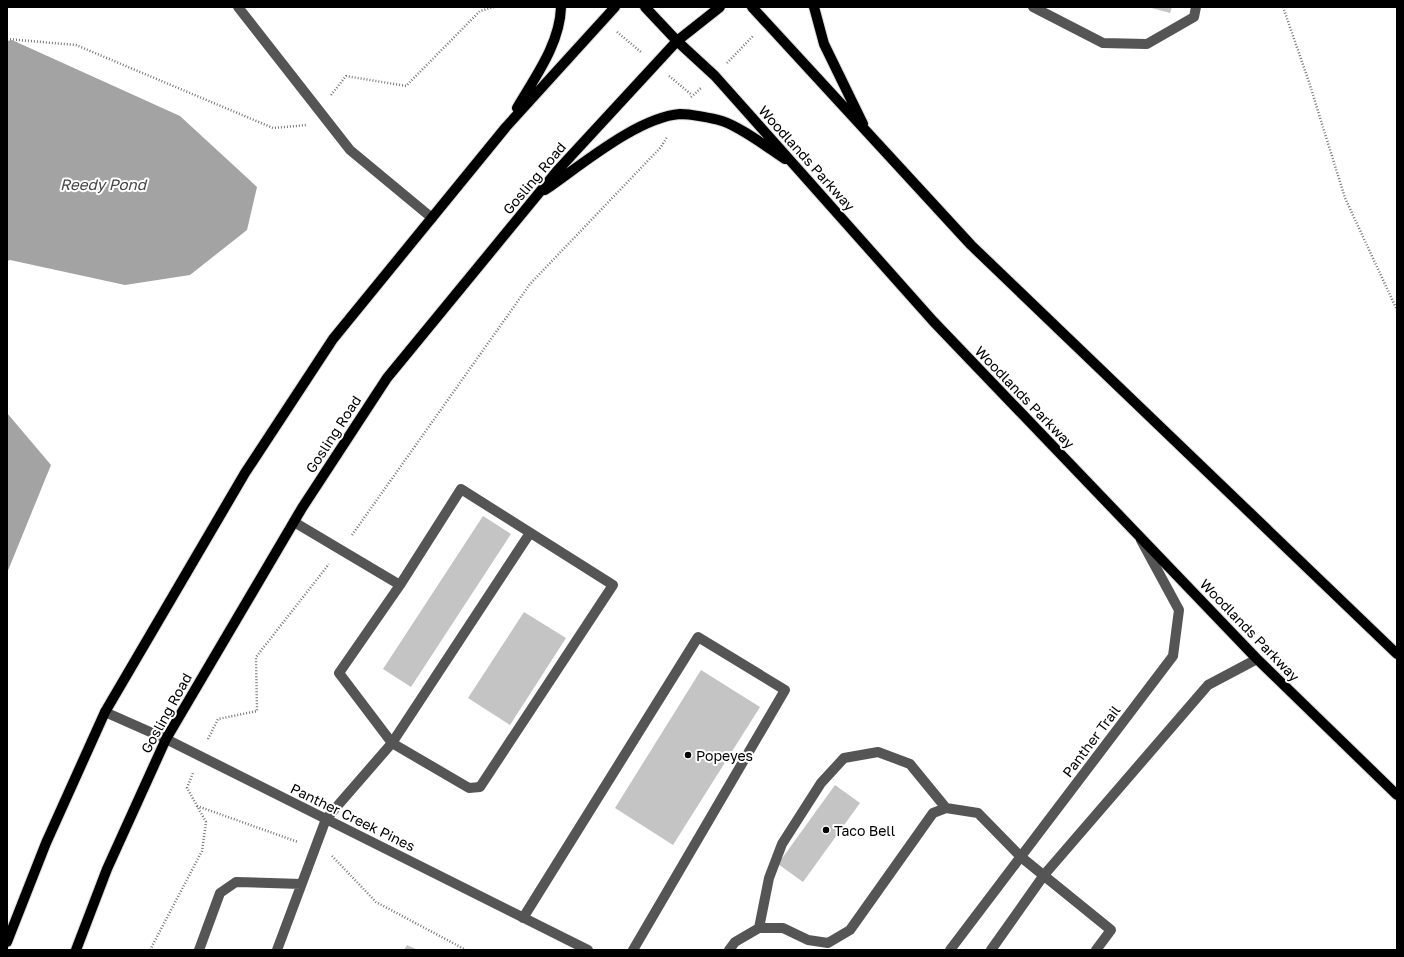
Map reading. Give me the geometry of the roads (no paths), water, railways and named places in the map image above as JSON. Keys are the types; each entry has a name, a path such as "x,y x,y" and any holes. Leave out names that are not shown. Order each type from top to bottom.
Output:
{"main road":[{"path":"506,128 551,47 561,20 561,7"},
{"path":"7,942 46,843 105,712 245,473 333,339 506,128 615,7"},
{"name":"Woodlands Parkway","path":"645,7 677,41 715,76 933,321 1257,659 1397,795"},
{"name":"Gosling Road","path":"76,950 107,869 166,739 294,522 387,378 557,171 677,41 720,7"},
{"path":"752,7 971,245 1397,654"},
{"path":"814,7 824,44 868,133"},
{"path":"536,196 611,144 649,122 680,114 723,121 753,138 797,168"}],"street":[{"path":"238,7 350,150 432,218"},
{"path":"1033,7 1103,43 1147,44 1194,17 1196,7"},
{"path":"461,489 613,585 480,786 469,788 392,743 339,673 400,585 461,489"},
{"path":"294,522 400,585"},
{"path":"277,950 326,819 392,743 530,533"},
{"name":"Panther Trail","path":"950,950 1173,656 1179,610 1137,533"},
{"path":"523,918 698,637 785,690 633,950"},
{"path":"991,950 1044,875 1208,685 1257,659"},
{"name":"Panther Creek Pines","path":"105,712 166,739 588,950"},
{"path":"759,928 769,878 782,844 821,783 844,758 878,752 910,764 946,808"},
{"path":"729,950 735,942 759,928 783,928 808,940 828,943 850,930 933,813 946,808 978,813 1021,857 1111,930 1096,950"},
{"path":"199,950 220,893 236,882 301,884"}],"water":[{"name":"Reedy Pond","path":"12,40 180,116 257,187 247,230 190,275 125,285 10,260 7,261 7,41"},
{"path":"7,413 51,465 7,573"}],"place":[{"name":"Popeyes","path":"688,755"},
{"name":"Taco Bell","path":"826,830"}]}
